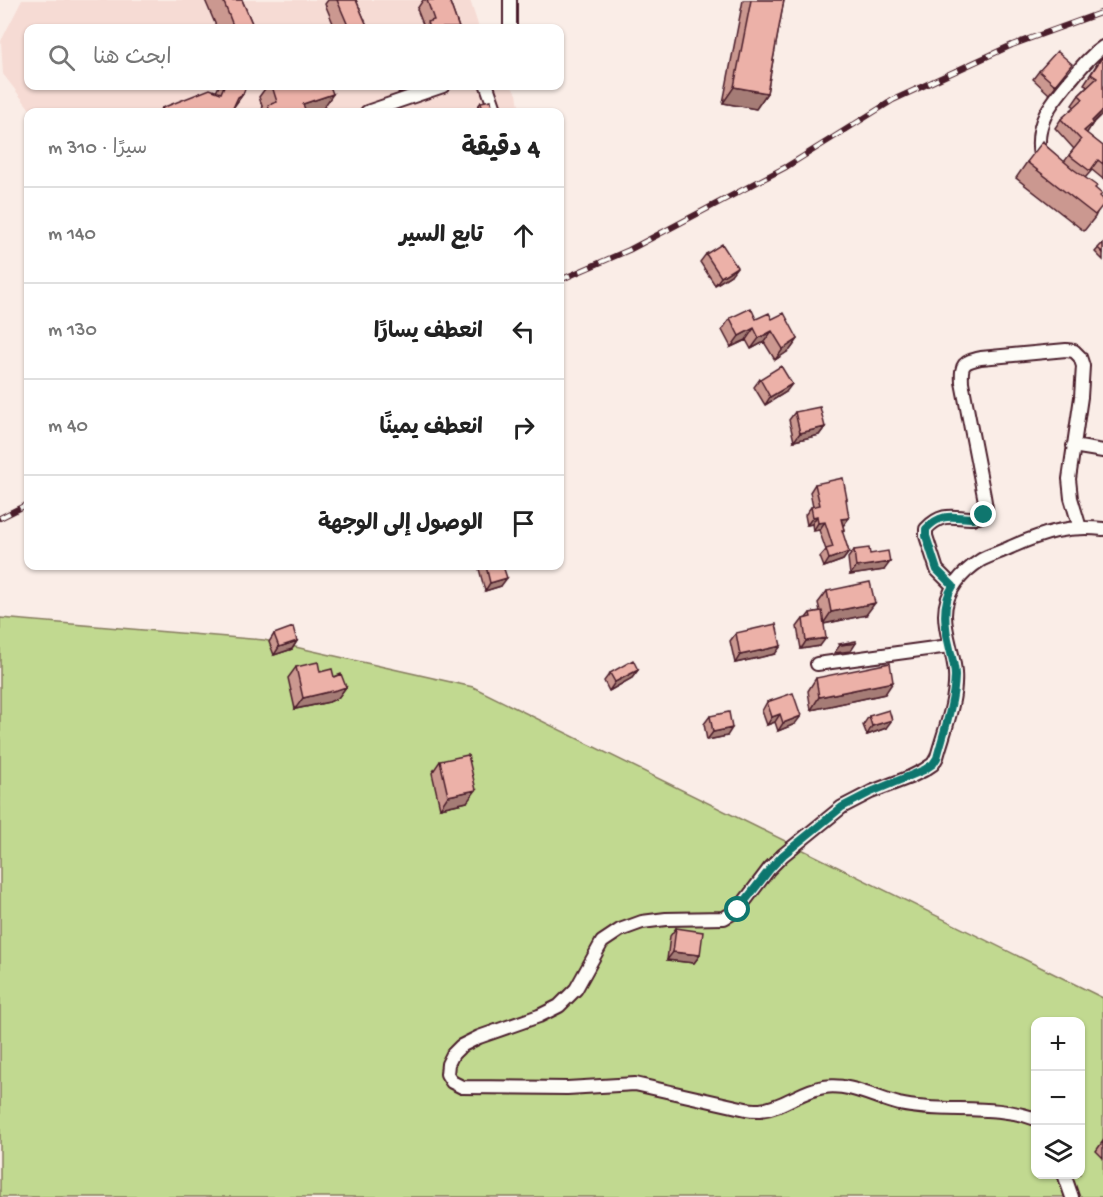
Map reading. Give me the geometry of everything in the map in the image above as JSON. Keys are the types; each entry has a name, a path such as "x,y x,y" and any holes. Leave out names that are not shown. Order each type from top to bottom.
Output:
{"street":[{"path":"510,0 510,24"},
{"path":"1049,164 1040,156 1038,146 1043,118 1055,98 1092,54 1103,47"},
{"path":"379,108 431,90"},
{"path":"488,90 495,108"},
{"path":"953,586 937,570 926,536 926,529 933,521 949,516 975,518 982,516 986,508 962,382 962,369 964,363 968,361 1066,350 1074,351 1080,357 1083,366 1081,397 1069,479 1071,498 1080,528"},
{"path":"1073,446 1103,451"},
{"path":"1031,1118 994,1110 916,1107 897,1104 844,1087 826,1086 761,1110 746,1109 635,1084 567,1088 462,1087 452,1082 447,1074 448,1064 453,1054 461,1046 559,1006 576,989 602,942 620,930 642,922 666,919 724,918 738,910 783,855 842,807 933,764 937,758 954,696 955,672 945,614 949,593 958,579 981,561 1039,535 1071,528 1103,529"},
{"path":"817,664 949,646"},
{"path":"1066,1179 1072,1197"}],"shaded area":[{"path":"22,0 470,0 478,24 24,24 24,90 514,90 519,108 29,108 3,74 1,41"}],"green space":[{"path":"0,618 264,640 473,687 1103,998 1103,1197 0,1197"}],"building":[{"path":"223,0 242,0 252,24 232,24"},
{"path":"337,0 356,0 366,24 347,24"},
{"path":"427,0 449,0 458,24 428,24 427,22 434,20"},
{"path":"751,0 784,0 767,93 734,87"},
{"path":"1057,51 1072,64 1055,85 1039,71"},
{"path":"1103,56 1103,110 1084,131 1103,146 1103,164 1098,160 1090,171 1069,155 1081,140 1061,119 1083,99 1079,95 1097,78 1091,74"},
{"path":"207,90 221,93 222,90 244,90 233,108 162,108"},
{"path":"273,90 332,90 333,94 303,104 304,108 269,108 268,105 277,102"},
{"path":"491,100 492,108 482,108 481,102"},
{"path":"1043,141 1073,169 1097,186 1095,188 1102,194 1100,196 1103,199 1103,205 1095,215 1027,162"},
{"path":"1103,243 1103,253 1098,248"},
{"path":"722,244 737,267 721,277 706,254"},
{"path":"751,308 756,319 769,313 772,319 784,313 798,339 783,349 772,331 759,338 754,328 739,336 730,318"},
{"path":"781,366 792,384 770,397 760,379"},
{"path":"820,407 825,427 800,433 795,412"},
{"path":"843,478 849,518 841,519 849,552 829,559 826,549 833,547 825,522 818,523 817,516 813,517 811,507 820,505 815,484"},
{"path":"869,548 870,554 888,551 890,562 856,567 854,550"},
{"path":"487,570 504,570 507,578 490,583"},
{"path":"870,582 875,603 831,612 827,591"},
{"path":"822,611 826,638 806,641 803,619 811,617 810,613"},
{"path":"776,624 781,646 740,655 736,633"},
{"path":"293,627 297,641 279,647 274,634"},
{"path":"856,641 856,643 839,644"},
{"path":"633,660 638,670 615,682 610,673"},
{"path":"318,662 320,672 332,669 334,677 341,674 346,687 303,698 296,667"},
{"path":"890,663 893,682 819,697 816,678"},
{"path":"793,693 801,716 783,723 780,714 772,717 767,702"},
{"path":"889,710 892,720 872,726 869,716"},
{"path":"729,712 732,728 713,732 710,716"},
{"path":"468,755 476,790 448,796 440,761"},
{"path":"676,928 703,932 700,955 673,952"}],"railway":[{"path":"564,278 629,250 786,167 893,100 1012,45 1103,12"},
{"path":"0,518 24,506"}],"route":[{"path":"738,910 783,855 842,807 924,770 937,758 954,696 955,672 945,614 949,593 953,586 937,570 926,536 926,529 933,521 949,516 975,518 984,515"}]}
